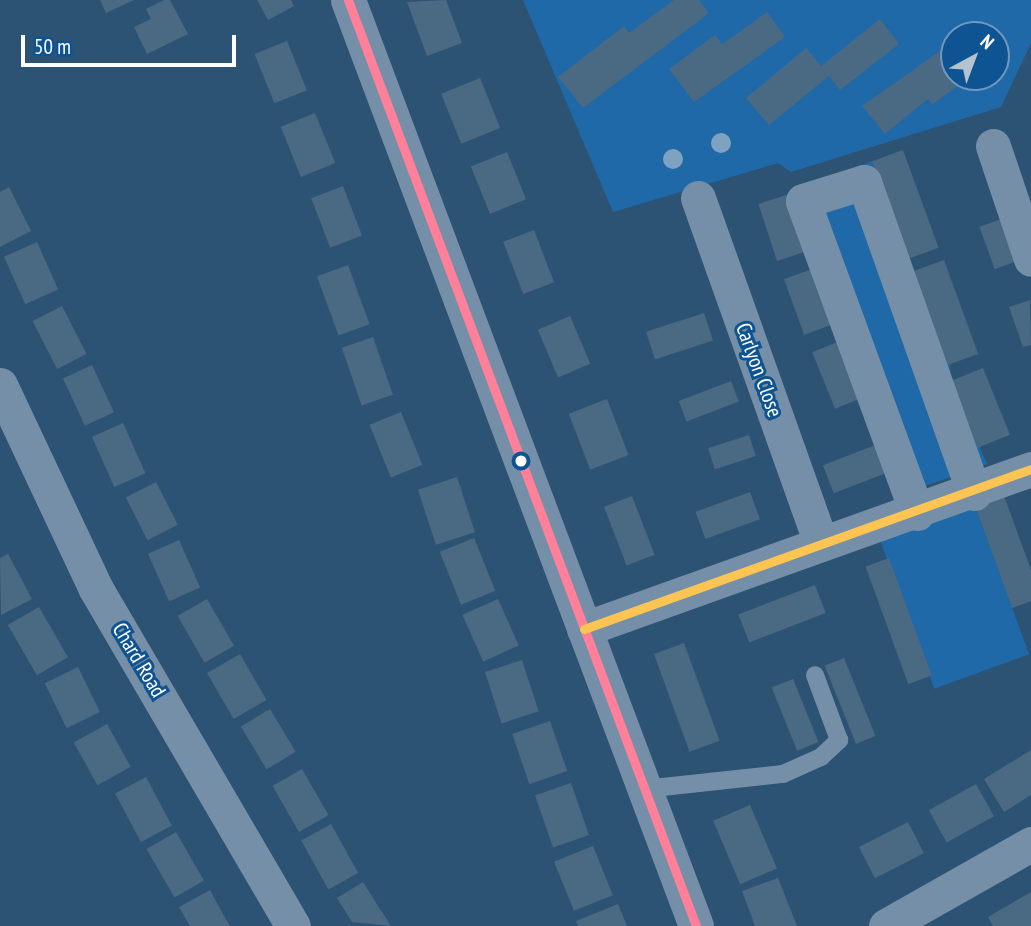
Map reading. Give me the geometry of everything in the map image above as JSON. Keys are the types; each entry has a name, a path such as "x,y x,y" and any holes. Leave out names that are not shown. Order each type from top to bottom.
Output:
{"street":[{"path":"348,0 696,926"},
{"path":"993,146 1031,259"},
{"path":"917,513 803,201 864,182 974,493"},
{"name":"Carlyon Close","path":"698,198 820,541"},
{"name":"Chard Road","path":"0,385 96,589 293,926"},
{"path":"584,629 820,541 917,513 974,493 1031,469"},
{"path":"886,926 1031,844"}],"lane":[{"path":"644,789 783,774 821,757 839,740 815,675"}],"shaded area":[{"path":"523,0 1031,0 1031,43 1010,88 1010,21 940,21 940,91 1008,91 1001,107 791,172 778,163 613,212"},
{"path":"872,161 950,365 951,381 987,464 897,496 786,195"},
{"path":"974,503 1029,654 934,689 879,538"}],"building":[{"path":"100,0 134,0 106,13"},
{"path":"164,0 170,0 188,34 147,54 134,27 151,19 146,9"},
{"path":"257,0 291,0 294,6 268,20"},
{"path":"446,0 462,43 427,56 407,2"},
{"path":"674,0 699,0 709,13 583,108 558,77 624,26 629,33"},
{"path":"767,12 785,37 694,102 669,69 715,35 722,44"},
{"path":"880,19 899,44 840,90 829,76 769,125 746,98 806,48 821,66"},
{"path":"287,41 307,90 274,103 255,54"},
{"path":"940,51 940,91 950,91 932,105 928,99 885,134 862,106"},
{"path":"480,78 500,128 461,144 441,94"},
{"path":"315,113 335,163 301,177 281,127"},
{"path":"903,150 939,248 908,259 872,161"},
{"path":"507,152 526,199 490,214 471,167"},
{"path":"343,186 362,235 330,248 311,198"},
{"path":"9,187 31,231 0,247 0,192"},
{"path":"786,195 805,252 777,261 758,204"},
{"path":"1001,219 1016,261 995,269 979,227"},
{"path":"534,230 554,282 523,294 503,242"},
{"path":"37,242 58,290 25,304 4,257"},
{"path":"944,260 978,354 947,365 913,271"},
{"path":"348,265 370,324 339,335 317,276"},
{"path":"815,268 835,323 804,335 784,279"},
{"path":"1030,300 1031,345 1023,347 1009,307"},
{"path":"62,306 87,354 57,369 33,321"},
{"path":"704,313 713,341 655,359 646,332"},
{"path":"570,316 590,364 558,378 538,330"},
{"path":"373,337 393,395 362,405 342,348"},
{"path":"840,341 863,398 835,409 812,352"},
{"path":"92,365 114,412 85,426 63,379"},
{"path":"983,368 1010,435 978,448 951,381"},
{"path":"731,381 739,402 687,422 679,401"},
{"path":"607,399 629,455 590,470 569,414"},
{"path":"401,412 422,465 391,478 369,425"},
{"path":"123,423 145,473 114,487 92,437"},
{"path":"749,435 756,456 715,469 708,448"},
{"path":"878,444 889,472 834,493 823,465"},
{"path":"457,477 475,532 436,545 418,490"},
{"path":"156,482 178,525 147,540 126,497"},
{"path":"750,492 760,519 705,539 695,512"},
{"path":"1003,493 1031,570 1031,601 1012,608 974,503"},
{"path":"632,496 655,555 627,566 604,507"},
{"path":"474,538 495,591 461,605 440,552"},
{"path":"179,540 200,588 169,601 148,554"},
{"path":"8,554 32,599 1,615 0,558"},
{"path":"889,558 932,675 908,684 866,567"},
{"path":"815,585 826,613 749,642 738,614"},
{"path":"207,599 234,646 205,663 178,616"},
{"path":"498,599 519,646 483,661 462,615"},
{"path":"39,607 68,657 37,675 8,625"},
{"path":"684,643 720,741 689,752 654,654"},
{"path":"240,654 266,700 234,719 207,673"},
{"path":"844,658 875,736 856,744 825,666"},
{"path":"522,660 539,711 502,723 485,672"},
{"path":"78,667 100,712 67,728 45,683"},
{"path":"793,679 818,742 797,751 772,688"},
{"path":"270,709 296,752 267,769 241,727"},
{"path":"550,721 567,771 529,784 512,734"},
{"path":"107,724 131,767 98,785 74,742"},
{"path":"1031,750 1031,795 1004,812 984,779"},
{"path":"302,769 328,815 299,832 273,786"},
{"path":"146,777 172,826 141,842 115,793"},
{"path":"571,783 589,835 553,847 535,795"},
{"path":"976,784 994,816 947,843 929,810"},
{"path":"750,805 777,869 740,884 713,821"},
{"path":"908,822 924,853 875,878 859,847"},
{"path":"331,824 358,873 328,889 301,840"},
{"path":"176,832 204,880 175,897 147,849"},
{"path":"593,846 613,895 574,911 554,862"},
{"path":"778,878 797,926 755,926 742,891"},
{"path":"363,882 391,926 352,922 337,898"},
{"path":"210,890 230,926 190,926 179,907"},
{"path":"1031,892 1031,926 993,926 988,917"},
{"path":"618,904 627,926 578,926 576,921"}],"transit line":[{"path":"348,0 696,926"},
{"path":"584,629 1031,469"}]}
